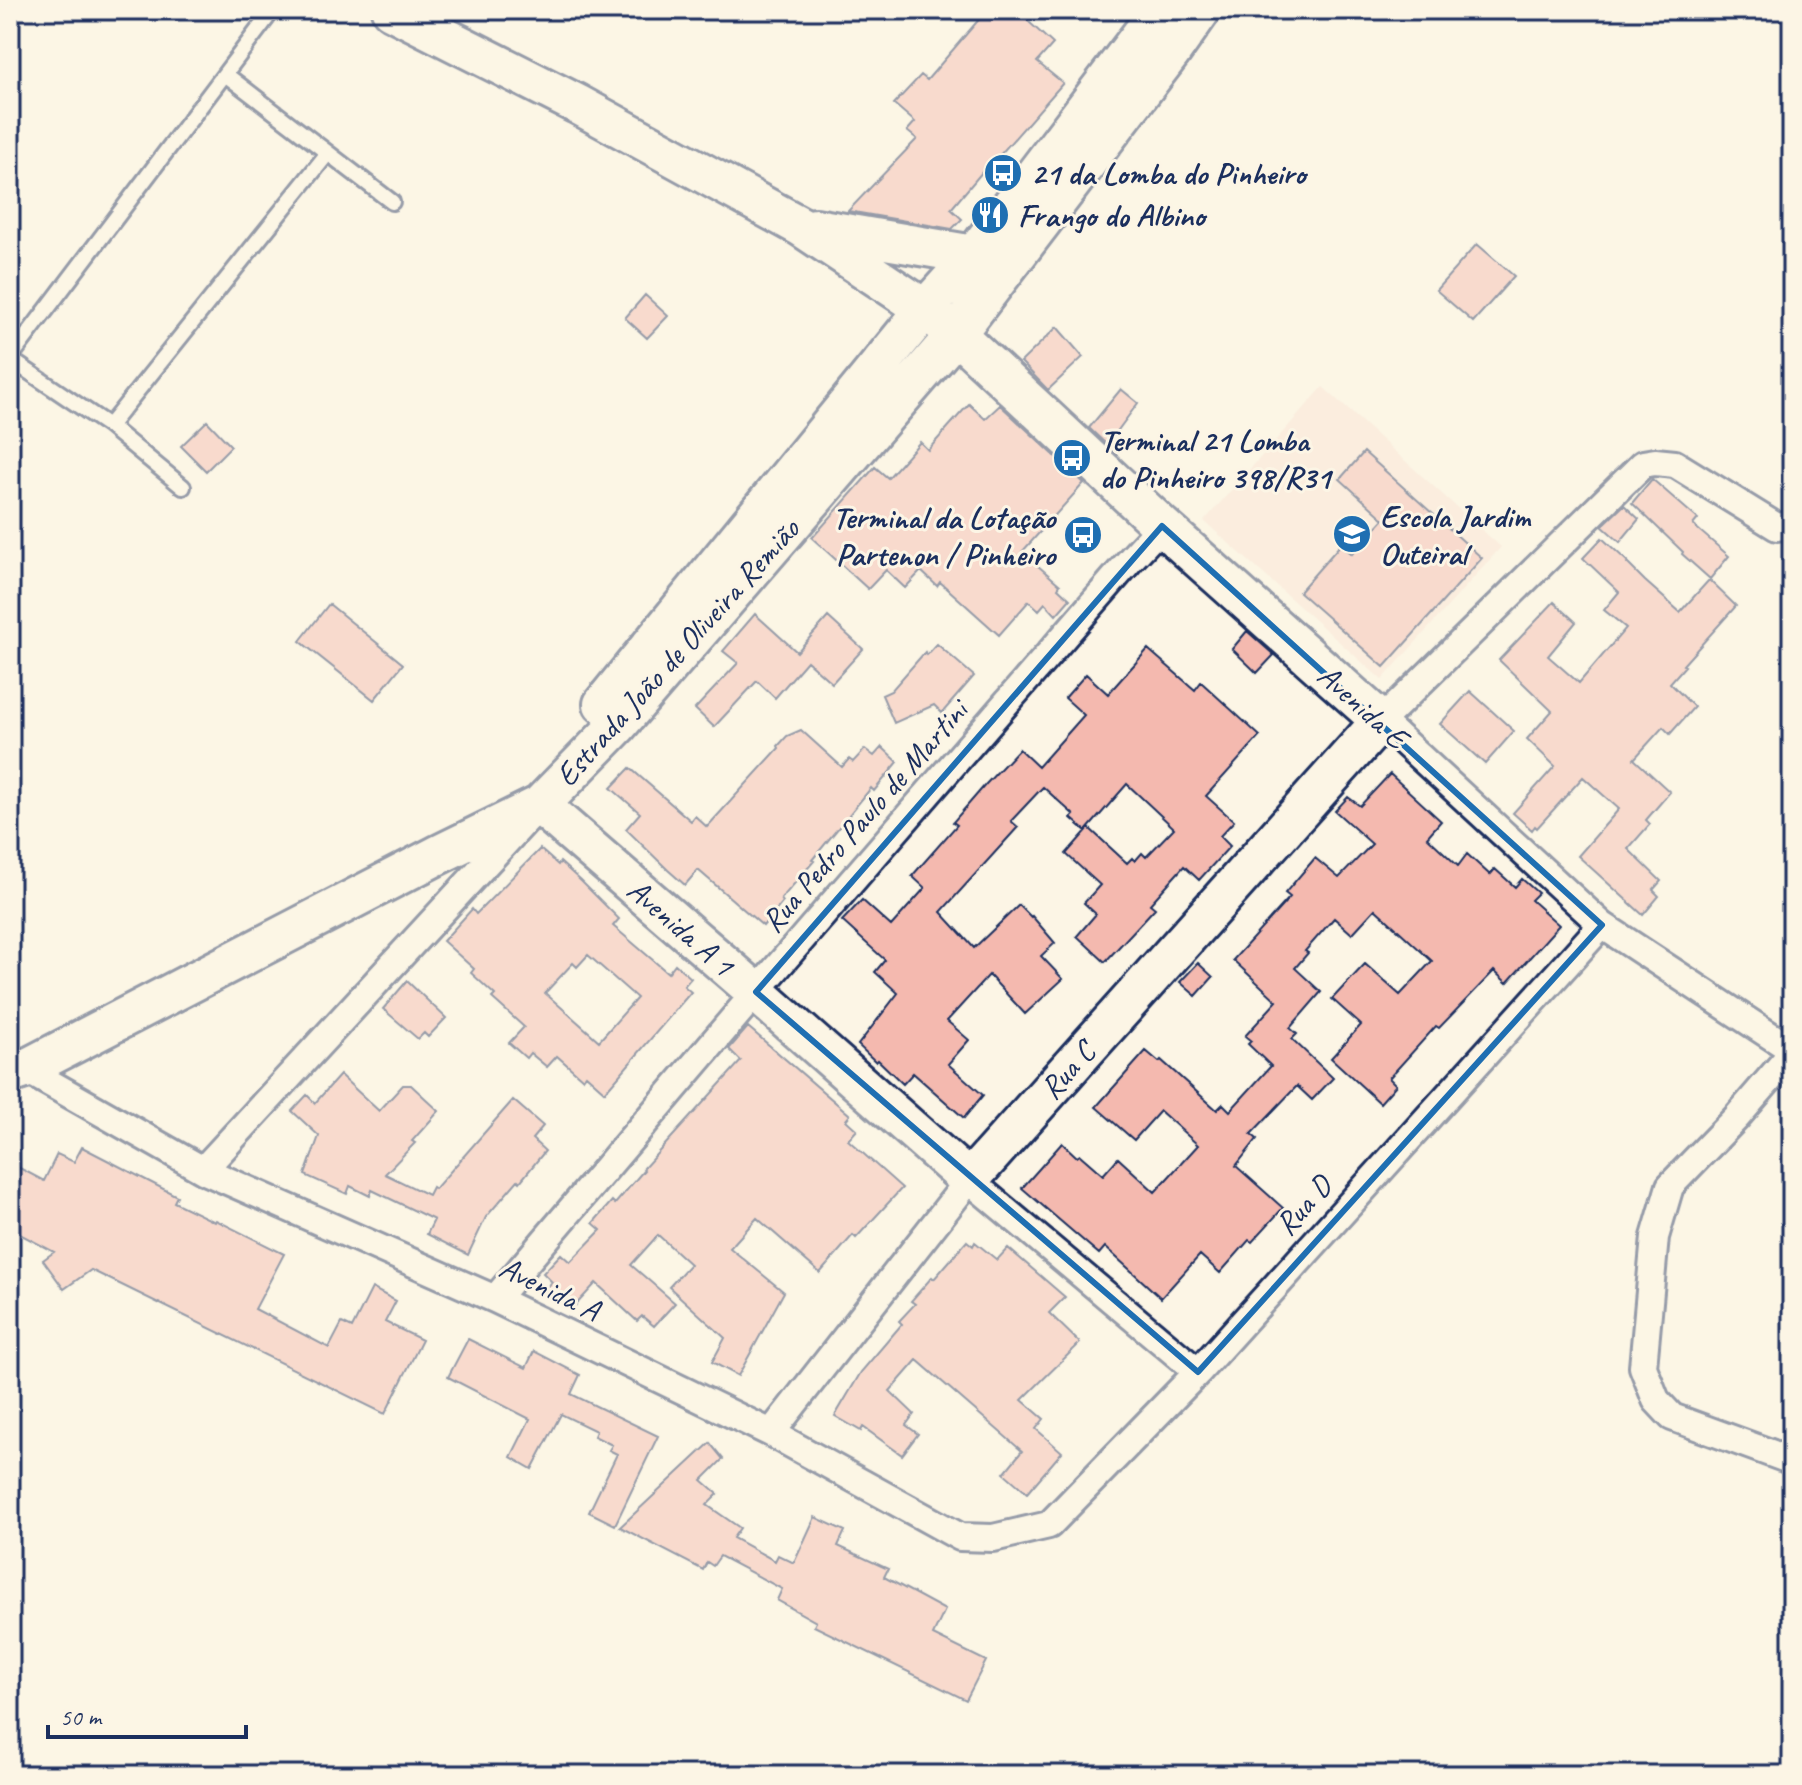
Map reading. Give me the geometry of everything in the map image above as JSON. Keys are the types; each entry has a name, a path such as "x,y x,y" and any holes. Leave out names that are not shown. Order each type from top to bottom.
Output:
{"main road":[{"path":"391,10 577,104 800,226 974,255 982,267 983,282 956,334"},
{"name":"Estrada João de Oliveira Remião","path":"540,805 598,711 925,309 974,255 1160,10"},
{"name":"Estrada João de Oliveira Remião","path":"17,1071 540,805 617,726 956,334 1161,67 1201,10"},
{"name":"Avenida E","path":"800,226 925,309 956,334 1162,526 1381,721"},
{"name":"Rua C","path":"969,1180 1381,721"},
{"name":"Avenida A 1","path":"540,805 969,1180"}],"street":[{"path":"1381,721 1643,464 1675,464 1777,527 1792,523"},
{"name":"Rua Pedro Paulo de Martini","path":"495,1299 756,992 1162,526"},
{"name":"Avenida E","path":"1381,721 1602,925 1792,1052"},
{"path":"203,1170 540,805"},
{"name":"Rua D","path":"1049,1525 1198,1372 1602,925"},
{"path":"1792,1052 1736,1118 1670,1186 1655,1237 1643,1367 1656,1400 1672,1417 1792,1461"},
{"name":"Avenida A","path":"17,1071 203,1170 495,1299 771,1433 960,1537 993,1538 1049,1525"},
{"name":"Avenida A 1","path":"969,1180 1198,1372"},
{"name":"Rua C","path":"771,1433 969,1180"}],"lane":[{"path":"183,487 109,426 10,359 273,10"},
{"path":"225,74 392,202"},
{"path":"109,426 328,153"}],"highlighted area":[{"path":"1162,526 1602,925 1198,1372 756,992"}],"shaded area":[{"name":"Escola Jardim Outeiral","path":"1323,387 1501,547 1382,680 1204,521"}],"building":[{"path":"987,10 1016,10 1053,44 1037,62 1063,83 951,209 962,219 952,229 848,211 917,139 907,131 915,122 894,104 921,75 927,80"},
{"path":"1477,244 1514,276 1473,322 1436,290"},
{"path":"645,295 668,316 647,338 625,318"},
{"path":"1057,327 1083,357 1048,390 1021,362"},
{"path":"1121,389 1138,403 1107,445 1089,428"},
{"path":"969,404 985,419 1000,405 1084,483 1022,552 1060,585 1058,588 1070,599 1056,615 1045,603 1039,610 1029,601 999,635 940,582 937,586 921,571 905,588 886,570 868,589 812,538 875,467 888,478 920,442 928,450"},
{"path":"207,421 231,446 206,471 181,446"},
{"path":"1364,452 1482,558 1384,667 1299,592 1341,544 1352,554 1384,519 1340,479"},
{"path":"1652,479 1698,519 1693,525 1729,556 1710,579 1632,503"},
{"path":"1624,505 1639,519 1620,542 1602,526"},
{"path":"1602,538 1680,612 1709,580 1736,606 1670,683 1694,707 1670,734 1663,727 1634,759 1670,792 1646,820 1650,824 1628,849 1661,881 1653,890 1659,896 1643,915 1578,856 1619,809 1583,777 1537,828 1535,826 1532,830 1513,813 1555,766 1527,739 1552,711 1499,660 1554,602 1576,622 1548,656 1579,683 1626,628 1604,610 1619,592 1583,558"},
{"path":"329,604 403,664 374,700 300,641"},
{"path":"755,614 797,652 828,617 863,649 832,683 807,661 775,698 757,681 714,727 695,709 738,663 723,651"},
{"path":"1247,631 1274,655 1257,673 1232,649"},
{"path":"937,644 974,676 942,713 934,705 894,723 882,695 891,691 925,652 927,655"},
{"path":"1148,649 1195,690 1201,682 1260,736 1206,796 1234,821 1220,836 1230,846 1199,880 1184,866 1150,904 1155,908 1105,962 1077,936 1096,914 1084,903 1100,885 1066,854 1089,828 1127,863 1132,858 1135,861 1142,853 1146,857 1174,828 1127,784 1086,831 1071,818 1074,815 1043,787 1011,821 1018,827 941,912 974,948 1019,905 1055,943 1041,956 1063,979 1025,1014 989,975 947,1021 969,1040 948,1064 983,1095 964,1118 913,1073 903,1084 858,1045 898,993 875,972 885,960 842,921 862,900 891,926 925,888 912,876 957,825 953,822 986,784 1019,749 1038,767 1084,715 1065,698 1086,674 1108,694"},
{"path":"1470,691 1514,731 1485,764 1440,724"},
{"path":"801,730 842,767 849,759 853,762 865,749 874,756 882,747 898,762 874,791 871,788 781,899 783,902 763,926 698,870 685,885 626,829 640,813 611,788 630,768 691,821 695,816 707,827 787,736"},
{"path":"1390,774 1441,821 1427,837 1458,866 1467,854 1490,875 1495,869 1515,887 1522,879 1538,893 1531,900 1559,925 1507,983 1494,971 1439,1028 1436,1026 1389,1078 1396,1085 1380,1103 1331,1058 1361,1025 1332,999 1365,964 1400,995 1432,961 1375,909 1352,934 1334,918 1305,951 1308,953 1295,968 1321,992 1290,1028 1297,1034 1292,1039 1333,1078 1312,1100 1297,1086 1251,1134 1257,1139 1236,1166 1283,1208 1220,1273 1200,1255 1161,1298 1105,1247 1099,1254 1022,1188 1062,1143 1103,1175 1118,1158 1155,1192 1198,1145 1160,1111 1134,1140 1096,1107 1146,1051 1159,1062 1161,1060 1217,1110 1223,1104 1230,1111 1271,1066 1248,1044 1251,1041 1245,1036 1277,1001 1233,960 1290,897 1285,893 1315,858 1339,878 1372,844 1335,811 1348,797 1360,806"},
{"path":"540,849 581,881 619,919 613,926 668,973 675,964 691,978 684,986 691,992 605,1092 586,1075 583,1079 557,1056 547,1067 530,1053 526,1058 509,1043 524,1027 492,998 495,995 471,973 474,969 443,941 472,909 476,914","holes":["588,955 637,998 599,1041 545,993 573,963 577,967"]},
{"path":"1198,963 1213,977 1196,996 1180,982"},
{"path":"407,981 446,1018 428,1037 424,1033 418,1039 383,1009"},
{"path":"748,1027 850,1115 846,1120 857,1130 848,1140 902,1188 856,1238 853,1235 820,1273 757,1218 730,1248 784,1292 738,1376 712,1362 725,1338 669,1287 690,1264 658,1235 631,1265 675,1303 654,1326 642,1316 637,1321 596,1283 573,1308 543,1292 552,1282 543,1273 561,1254 570,1262 601,1230 593,1223 612,1201 615,1204 741,1061 729,1049"},
{"path":"340,1075 379,1111 403,1085 411,1085 439,1111 412,1141 415,1143 385,1174 428,1195 513,1100 543,1126 532,1139 545,1151 486,1217 468,1255 427,1234 434,1220 372,1190 370,1196 350,1186 347,1194 305,1175 319,1136 292,1111 307,1095 315,1103"},
{"path":"82,1147 177,1196 174,1202 284,1254 255,1309 329,1348 342,1323 352,1328 372,1288 396,1301 385,1322 422,1340 385,1414 91,1270 64,1289 43,1260 54,1252 10,1229 10,1163 44,1181 57,1154 74,1162"},
{"path":"967,1241 973,1246 975,1242 997,1260 1008,1248 1065,1297 1049,1313 1080,1343 1022,1400 1044,1419 1036,1429 1062,1452 1027,1493 1004,1473 1022,1451 917,1360 890,1391 914,1414 906,1425 918,1434 902,1455 863,1427 861,1431 835,1416 861,1372 902,1324 899,1321 915,1304 911,1301"},
{"path":"468,1339 526,1368 534,1351 580,1375 571,1394 658,1436 615,1525 589,1512 617,1454 609,1450 612,1445 594,1436 596,1431 561,1414 532,1469 511,1457 530,1419 448,1377"},
{"path":"710,1443 723,1459 702,1480 718,1494 707,1505 740,1528 733,1538 775,1561 778,1555 794,1563 815,1517 845,1531 838,1546 888,1569 884,1577 945,1610 933,1635 986,1661 966,1700 814,1626 816,1622 777,1600 782,1589 720,1556 713,1566 707,1562 703,1570 620,1527"}],"place":[{"name":"21 da Lomba do Pinheiro","path":"1003,173"},
{"name":"Frango do Albino","path":"990,215"},
{"name":"Terminal 21 Lomba do Pinheiro 398/R31","path":"1072,458"},
{"name":"Escola Jardim Outeiral","path":"1352,534"},
{"name":"Terminal da Lotação Partenon / Pinheiro","path":"1083,535"}]}
